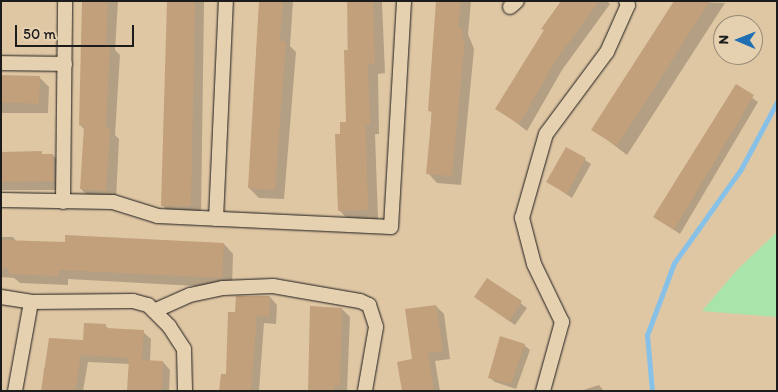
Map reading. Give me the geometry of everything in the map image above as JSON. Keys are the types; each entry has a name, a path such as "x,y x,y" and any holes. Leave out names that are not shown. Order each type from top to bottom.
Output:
{"street":[{"path":"63,202 66,1"},
{"path":"216,219 226,1"},
{"path":"1,200 113,202 158,216 391,226 404,1"},
{"path":"543,391 562,322 534,264 522,218 546,134 607,52 628,5 626,1"},
{"path":"1,63 65,64"},
{"path":"154,311 190,296 223,288 273,286 369,305 376,326 365,391"},
{"path":"1,297 31,302 133,301 148,305 170,326 184,349 185,391"},
{"path":"15,391 31,302"}],"green space":[{"path":"777,232 777,317 702,311 737,270"}],"building":[{"path":"82,1 108,1 106,44 110,44 106,128 110,128 106,191 80,189 84,126 79,125"},
{"path":"167,1 195,1 191,206 161,206"},
{"path":"259,1 283,1 280,41 286,41 275,190 248,188"},
{"path":"347,1 373,1 375,64 368,64 370,125 366,125 368,210 338,211 335,134 340,134 340,122 346,122 344,50 348,50"},
{"path":"436,1 461,1 458,27 463,28 462,38 465,38 452,176 426,174 432,112 428,111"},
{"path":"561,1 599,1 555,62 519,124 495,109 544,30 541,29"},
{"path":"674,1 710,1 617,146 591,130"},
{"path":"1,75 40,76 39,104 1,102"},
{"path":"736,84 754,95 674,230 653,217"},
{"path":"566,147 586,158 567,194 546,182"},
{"path":"42,151 42,154 53,154 54,181 1,182 1,152"},
{"path":"65,235 224,243 222,278 59,270 58,276 9,274 9,268 1,268 1,240 65,242"},
{"path":"487,278 522,301 509,321 474,297"},
{"path":"236,296 270,296 269,317 257,316 251,391 219,391 221,374 226,374 228,312 235,312"},
{"path":"436,305 443,351 428,353 434,391 402,391 397,362 412,359 405,309"},
{"path":"310,306 342,308 340,386 335,385 334,391 308,391"},
{"path":"84,323 106,324 106,328 144,330 142,360 163,361 162,391 127,391 129,358 81,355 75,391 41,391 49,338 83,340"},
{"path":"500,336 525,344 511,384 488,378"}],"waterway":[{"path":"652,391 647,335 674,263 741,169 777,102"}]}
